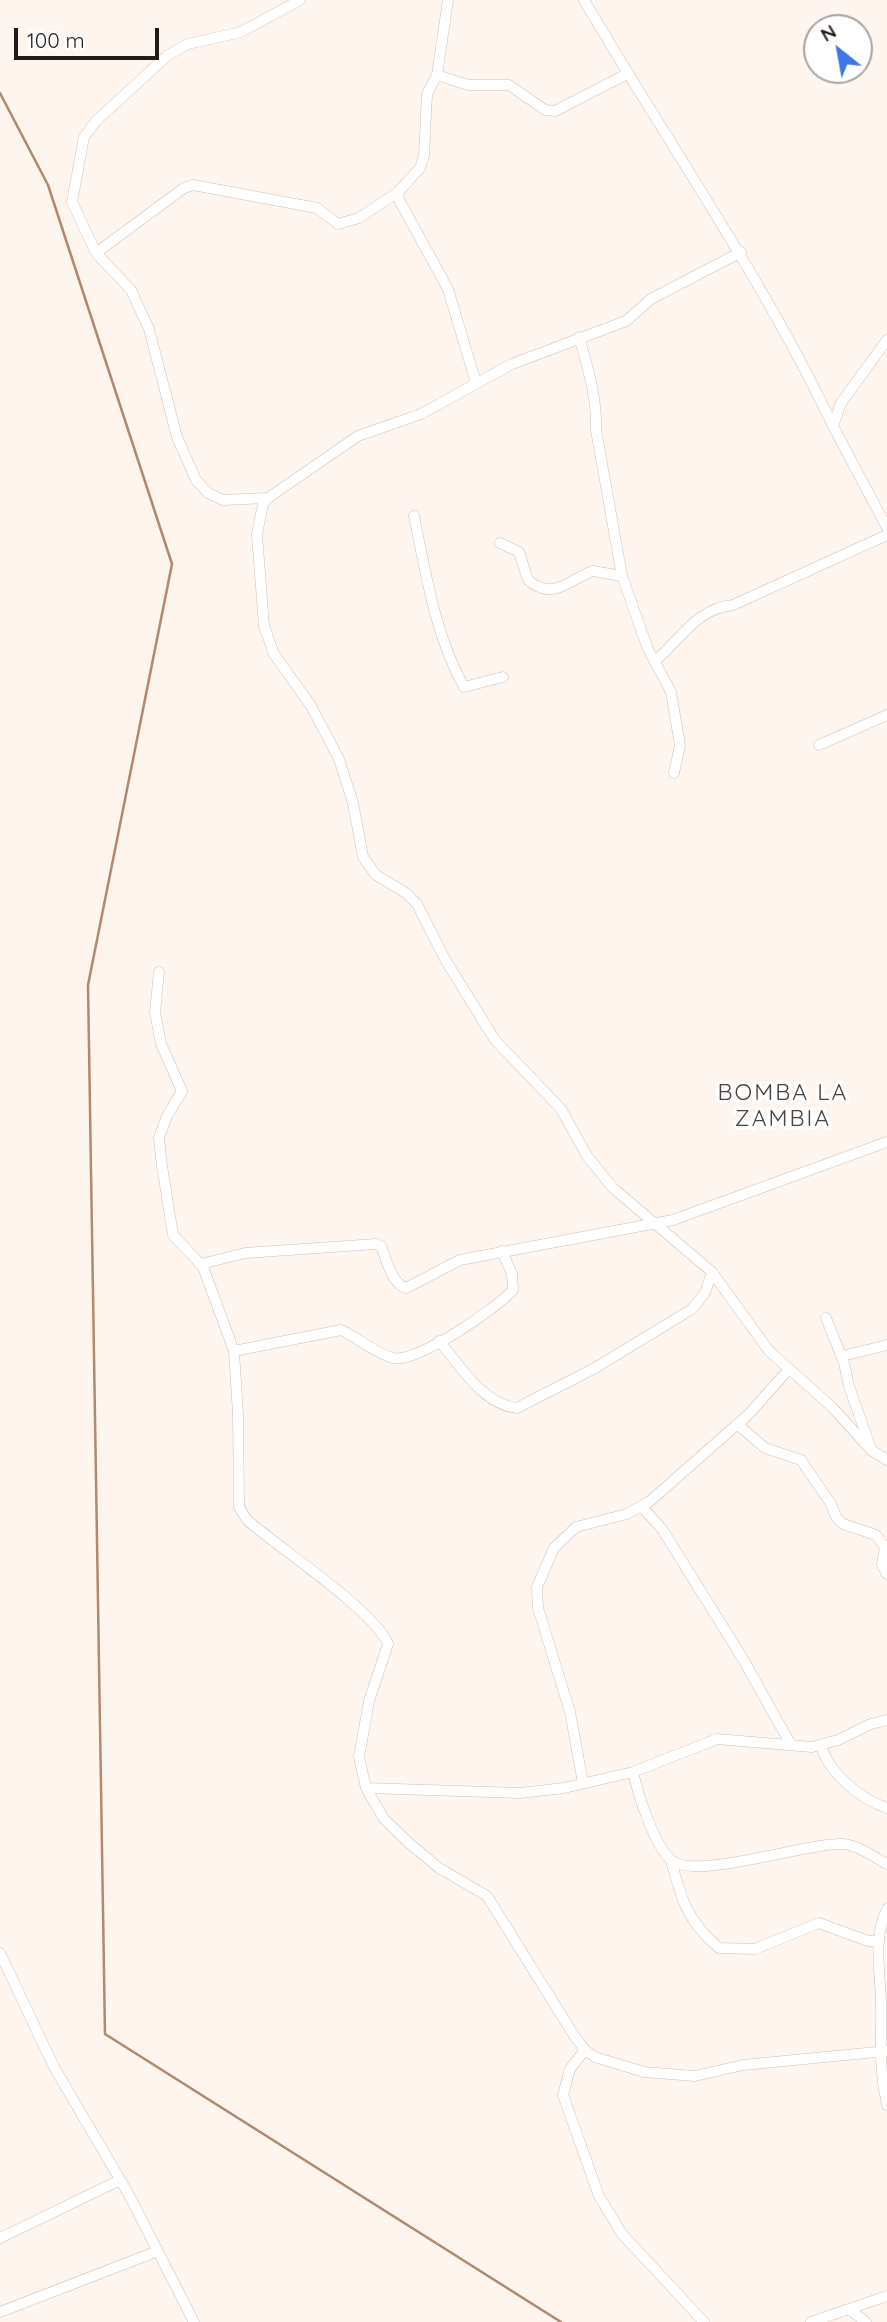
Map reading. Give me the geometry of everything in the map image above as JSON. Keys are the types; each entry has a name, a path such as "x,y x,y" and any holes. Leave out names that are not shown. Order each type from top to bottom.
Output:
{"street":[{"path":"268,498 223,500 208,493 196,480 177,436 149,329 131,290 96,253 72,202 80,150 84,137 96,121 178,49 241,32 300,0"},
{"path":"96,253 184,188 193,185 317,208 338,224 359,218 398,192 420,168 424,156 427,94 437,75 448,0"},
{"path":"584,0 627,74 741,252 796,347 833,426 887,528"},
{"path":"437,75 467,85 509,85 545,110 555,111 627,74"},
{"path":"398,192 398,200 448,289 476,383"},
{"path":"741,252 651,299 626,321 512,364 421,414 358,436 268,498 263,503 257,534 264,626 274,654 311,706 339,759 354,803 363,857 376,875 406,893 417,904 446,961 495,1040 561,1109 587,1156 613,1188 712,1272 757,1338 788,1370 832,1407 871,1450 887,1460"},
{"path":"579,337 591,377 596,430 622,576 634,617 671,692 680,745 674,773"},
{"path":"833,426 841,403 887,340"},
{"path":"414,516 439,629 464,687 503,677"},
{"path":"655,661 674,645 677,636 719,606 733,605 887,535"},
{"path":"500,543 519,552 528,580 544,589 569,586 593,571 622,576"},
{"path":"819,746 887,715"},
{"path":"159,972 155,1012 160,1044 182,1091 167,1116 159,1138 170,1228 178,1242 201,1264 233,1351 238,1414 239,1507 247,1520 270,1541 359,1609 384,1634 388,1644 369,1701 359,1757 366,1788 384,1819 439,1868 487,1896 584,2050 595,2057 644,2072 695,2076 743,2065 883,2052"},
{"path":"201,1264 245,1253 376,1244 381,1247 400,1286 406,1288 460,1260 673,1220 887,1142"},
{"path":"233,1351 341,1329 392,1358 402,1359 474,1321 513,1290 512,1274 502,1251"},
{"path":"439,1341 485,1394 503,1407 517,1408 595,1368 692,1309 705,1293 712,1272"},
{"path":"826,1318 842,1356 849,1386 871,1450"},
{"path":"842,1356 887,1345"},
{"path":"583,1783 570,1712 538,1608 537,1587 554,1548 564,1535 587,1522 627,1514 642,1507 737,1424 788,1370"},
{"path":"737,1424 765,1448 800,1460 843,1524 876,1535 885,1547 882,1565 887,1574"},
{"path":"642,1507 662,1529 743,1659 791,1745"},
{"path":"366,1788 520,1793 633,1772 717,1739 821,1746 887,1720"},
{"path":"821,1746 829,1767 863,1797 887,1808"},
{"path":"633,1772 647,1812 671,1860 680,1899 693,1923 719,1948 755,1949 819,1923 868,1941 879,1941"},
{"path":"671,1860 699,1868 822,1845 846,1844 887,1864"},
{"path":"886,1915 879,1941 887,2105"},
{"path":"0,1953 54,2067 120,2180 194,2322"},
{"path":"584,2050 570,2069 563,2095 599,2196 622,2234 704,2322"},
{"path":"0,2238 120,2180"},
{"path":"0,2312 158,2251"},
{"path":"811,2322 887,2296"},
{"path":"850,2310 866,2322"}],"waterway":[{"path":"0,93 48,185 172,564 88,985 105,2034 561,2322"}],"district":[{"name":"BOMBA LA ZAMBIA","path":"783,1106"}]}
